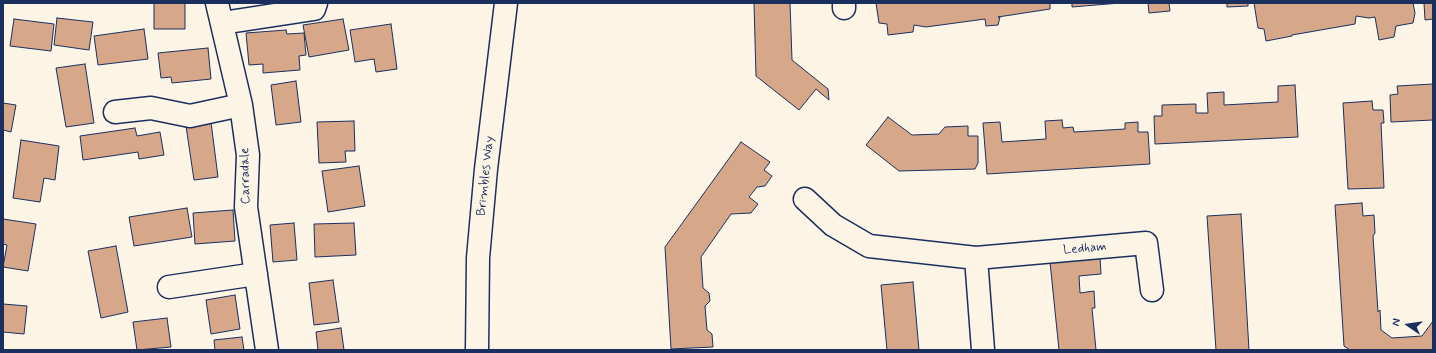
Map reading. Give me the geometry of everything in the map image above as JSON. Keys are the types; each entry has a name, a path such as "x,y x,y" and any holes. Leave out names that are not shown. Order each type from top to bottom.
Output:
{"street":[{"path":"220,13 314,8 316,3"},
{"name":"Brimbles Way","path":"477,350 478,258 485,176 506,3"},
{"name":"Carradale","path":"220,13 240,106 248,155 246,207 267,350"},
{"path":"115,112 152,108 190,116 240,106"},
{"name":"Ledham","path":"805,199 833,225 869,246 976,258 1146,243 1152,290"},
{"path":"976,258 983,350"},
{"path":"169,287 256,274"}],"building":[{"path":"154,3 185,3 185,29 154,29"},
{"path":"754,3 790,3 792,60 828,89 829,100 816,89 799,110 756,76"},
{"path":"876,3 1050,3 1050,9 998,17 1000,17 998,25 986,26 985,19 926,27 914,25 913,32 888,35 887,24 879,23"},
{"path":"1072,3 1120,3 1072,7"},
{"path":"1148,3 1169,3 1170,11 1149,13"},
{"path":"1227,3 1248,3 1248,6 1227,7"},
{"path":"1254,3 1413,3 1415,13 1413,23 1396,26 1394,37 1379,40 1375,17 1369,18 1356,16 1355,24 1266,41 1264,29 1258,28"},
{"path":"1424,3 1433,3 1433,19 1425,20"},
{"path":"57,18 93,22 89,50 54,45"},
{"path":"14,19 54,24 51,51 10,46"},
{"path":"343,19 349,50 309,57 303,25"},
{"path":"391,24 397,69 376,72 374,59 355,62 350,30"},
{"path":"144,29 148,59 98,65 94,36"},
{"path":"286,30 287,34 304,33 306,55 299,56 300,70 263,73 263,64 249,65 246,33"},
{"path":"208,48 211,79 172,83 171,77 161,78 158,53"},
{"path":"85,64 94,123 66,127 56,68"},
{"path":"296,81 301,122 276,125 271,85"},
{"path":"1433,84 1433,120 1391,122 1390,95 1398,94 1397,86"},
{"path":"1295,85 1298,137 1155,144 1154,116 1162,116 1162,105 1196,104 1196,113 1208,113 1207,93 1224,92 1224,105 1278,102 1278,86"},
{"path":"1372,101 1373,110 1383,110 1384,123 1381,123 1384,188 1348,189 1343,103"},
{"path":"3,103 16,105 11,132 3,130"},
{"path":"888,117 912,135 939,134 945,127 968,126 968,136 978,136 978,163 975,169 899,171 866,145"},
{"path":"1062,120 1063,128 1073,127 1074,132 1125,129 1125,123 1138,122 1138,132 1148,132 1150,164 987,174 983,123 1000,122 1002,142 1046,139 1045,121"},
{"path":"354,121 355,151 345,151 346,162 319,163 317,122"},
{"path":"211,122 218,177 194,180 186,126"},
{"path":"135,128 137,136 160,132 164,155 139,159 138,152 83,160 80,136"},
{"path":"21,140 59,146 55,180 44,178 40,202 13,198"},
{"path":"741,142 770,162 764,170 772,176 765,186 757,187 749,197 758,204 751,213 731,214 701,257 703,288 709,293 710,301 705,306 707,330 712,334 713,347 671,349 665,247"},
{"path":"359,166 365,206 328,212 322,171"},
{"path":"1362,203 1363,216 1374,215 1375,233 1373,236 1378,312 1380,310 1381,330 1392,338 1422,336 1433,321 1433,350 1350,350 1344,346 1335,205"},
{"path":"187,208 192,237 134,246 129,217"},
{"path":"233,210 235,241 195,244 193,213"},
{"path":"1241,214 1249,350 1216,350 1207,216"},
{"path":"3,219 36,224 28,271 3,267 7,245 3,244"},
{"path":"294,223 297,260 273,262 270,225"},
{"path":"354,223 356,255 315,257 314,224"},
{"path":"116,246 128,312 101,318 88,251"},
{"path":"1100,257 1101,274 1079,276 1080,293 1094,291 1095,308 1092,308 1096,350 1059,350 1050,262"},
{"path":"333,280 339,322 314,325 309,283"},
{"path":"913,282 919,350 887,350 881,285"},
{"path":"235,295 240,329 211,334 206,300"},
{"path":"3,304 27,306 24,334 3,332"},
{"path":"167,318 171,347 137,350 133,322"},
{"path":"341,328 344,350 318,350 316,332"},
{"path":"242,337 244,350 215,350 214,340"}]}
